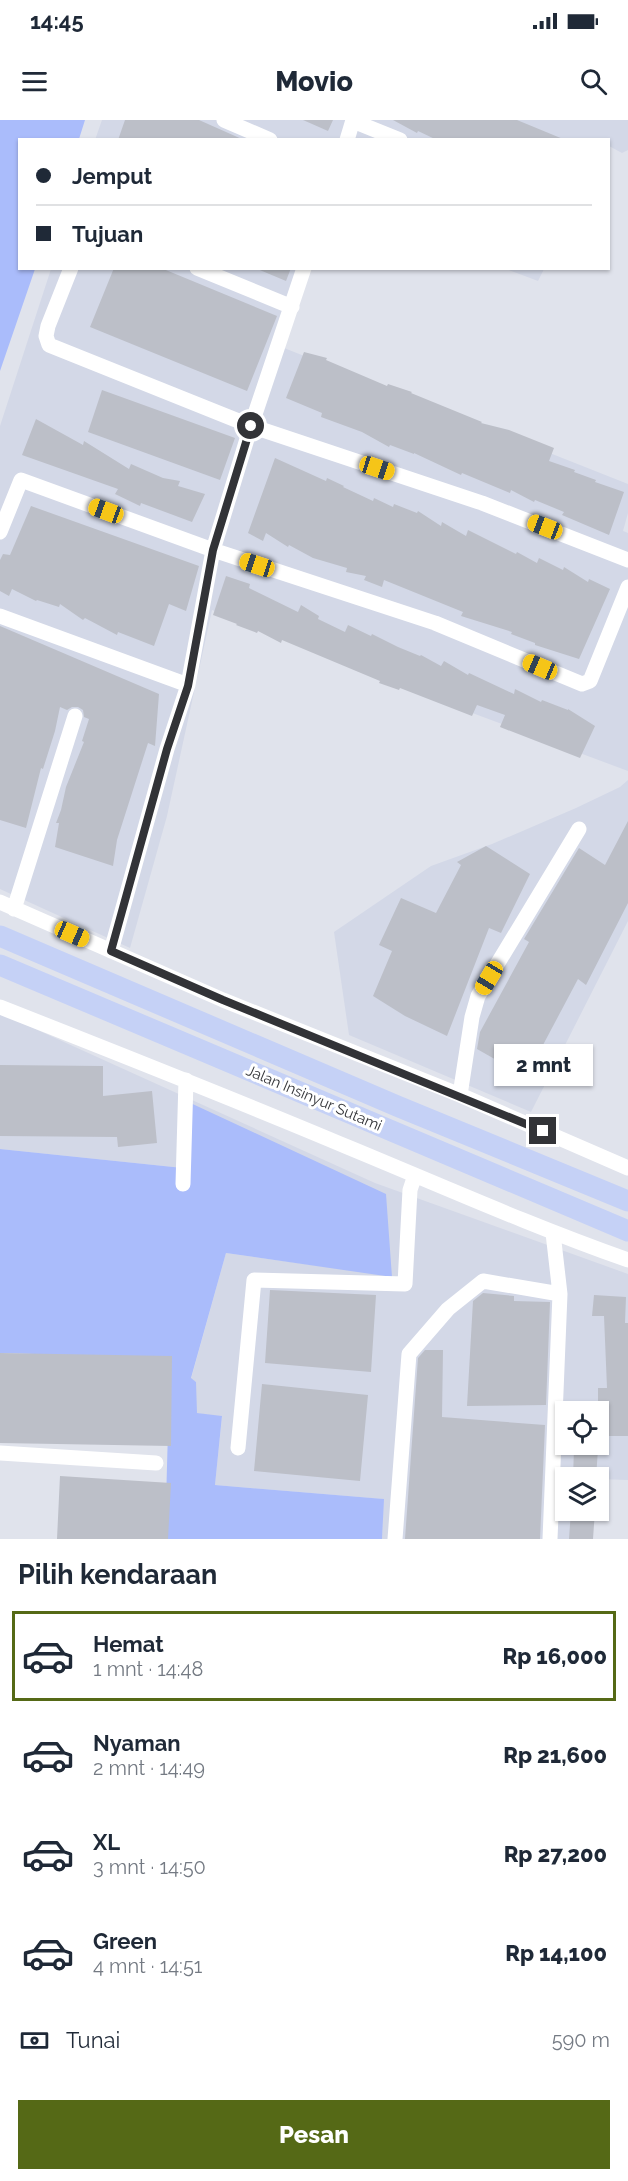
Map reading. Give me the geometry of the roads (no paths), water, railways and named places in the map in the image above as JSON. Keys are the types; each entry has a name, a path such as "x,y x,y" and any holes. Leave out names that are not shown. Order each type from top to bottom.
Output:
{"highway":[{"name":"Jalan Insinyur Sutami","path":"0,936 398,1106 628,1201"},
{"name":"Jalan Insinyur Sutami","path":"0,965 628,1231"}],"street":[{"path":"224,120 265,138"},
{"path":"348,138 353,120 395,138"},
{"path":"70,270 48,326 46,336 49,345 251,426 482,502 628,560"},
{"path":"202,270 292,307"},
{"path":"111,951 167,749 188,686 213,550 251,426 303,270"},
{"path":"0,532 21,480 213,550 435,623 582,684 590,681 628,587"},
{"path":"0,616 188,686"},
{"path":"75,716 7,906 223,1000 460,1095 628,1168"},
{"path":"460,1095 472,1017 478,996 579,829"},
{"path":"0,1007 186,1080 553,1233 628,1260"},
{"path":"183,1184 186,1080"},
{"path":"238,1448 254,1280 405,1284 410,1190 415,1175"},
{"path":"550,1539 560,1294 553,1233"},
{"path":"395,1539 409,1354 448,1309 483,1281 560,1294"},
{"path":"0,1453 156,1463"}]}
